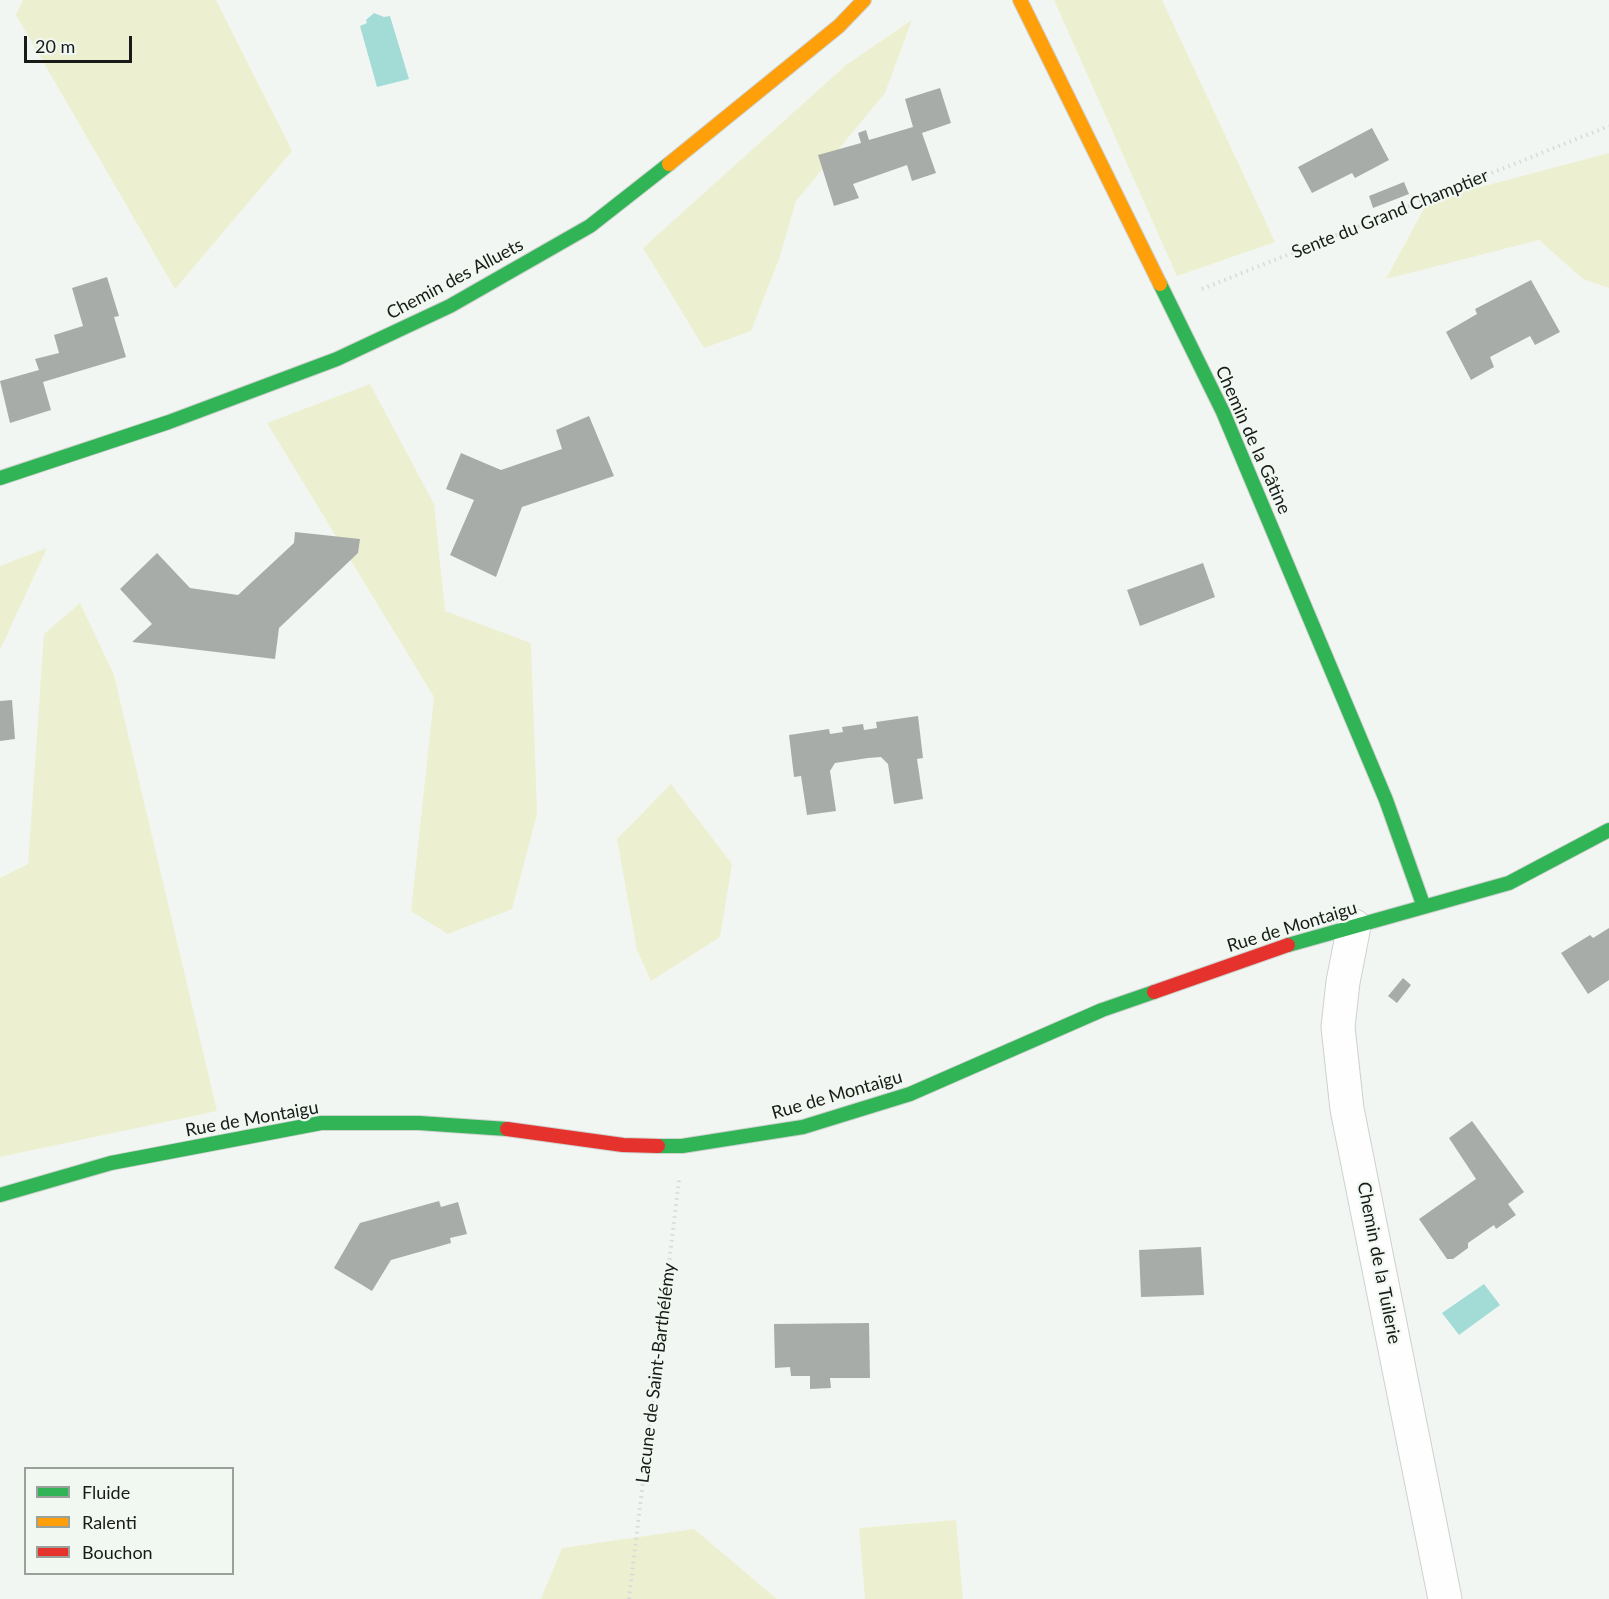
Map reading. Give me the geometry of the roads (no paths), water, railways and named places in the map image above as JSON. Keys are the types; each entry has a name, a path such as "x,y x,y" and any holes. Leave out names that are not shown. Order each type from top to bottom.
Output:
{"street":[{"name":"Chemin des Alluets","path":"0,478 169,422 337,359 450,306 590,226 707,135 839,26 864,0"},
{"name":"Chemin de la Gâtine","path":"1020,0 1171,302 1223,412 1386,800 1424,907"},
{"name":"Rue de Montaigu","path":"0,1195 111,1163 321,1123 419,1123 541,1132 623,1145 682,1146 803,1127 910,1094 1102,1010 1284,946 1509,883 1609,830"},
{"name":"Chemin de la Tuilerie","path":"1354,926 1343,982 1338,1027 1347,1109 1444,1599"}],"water":[{"path":"374,13 384,17 390,16 409,79 377,87 360,26 367,23 366,20"},
{"path":"1484,1284 1500,1305 1459,1335 1442,1313"}]}
